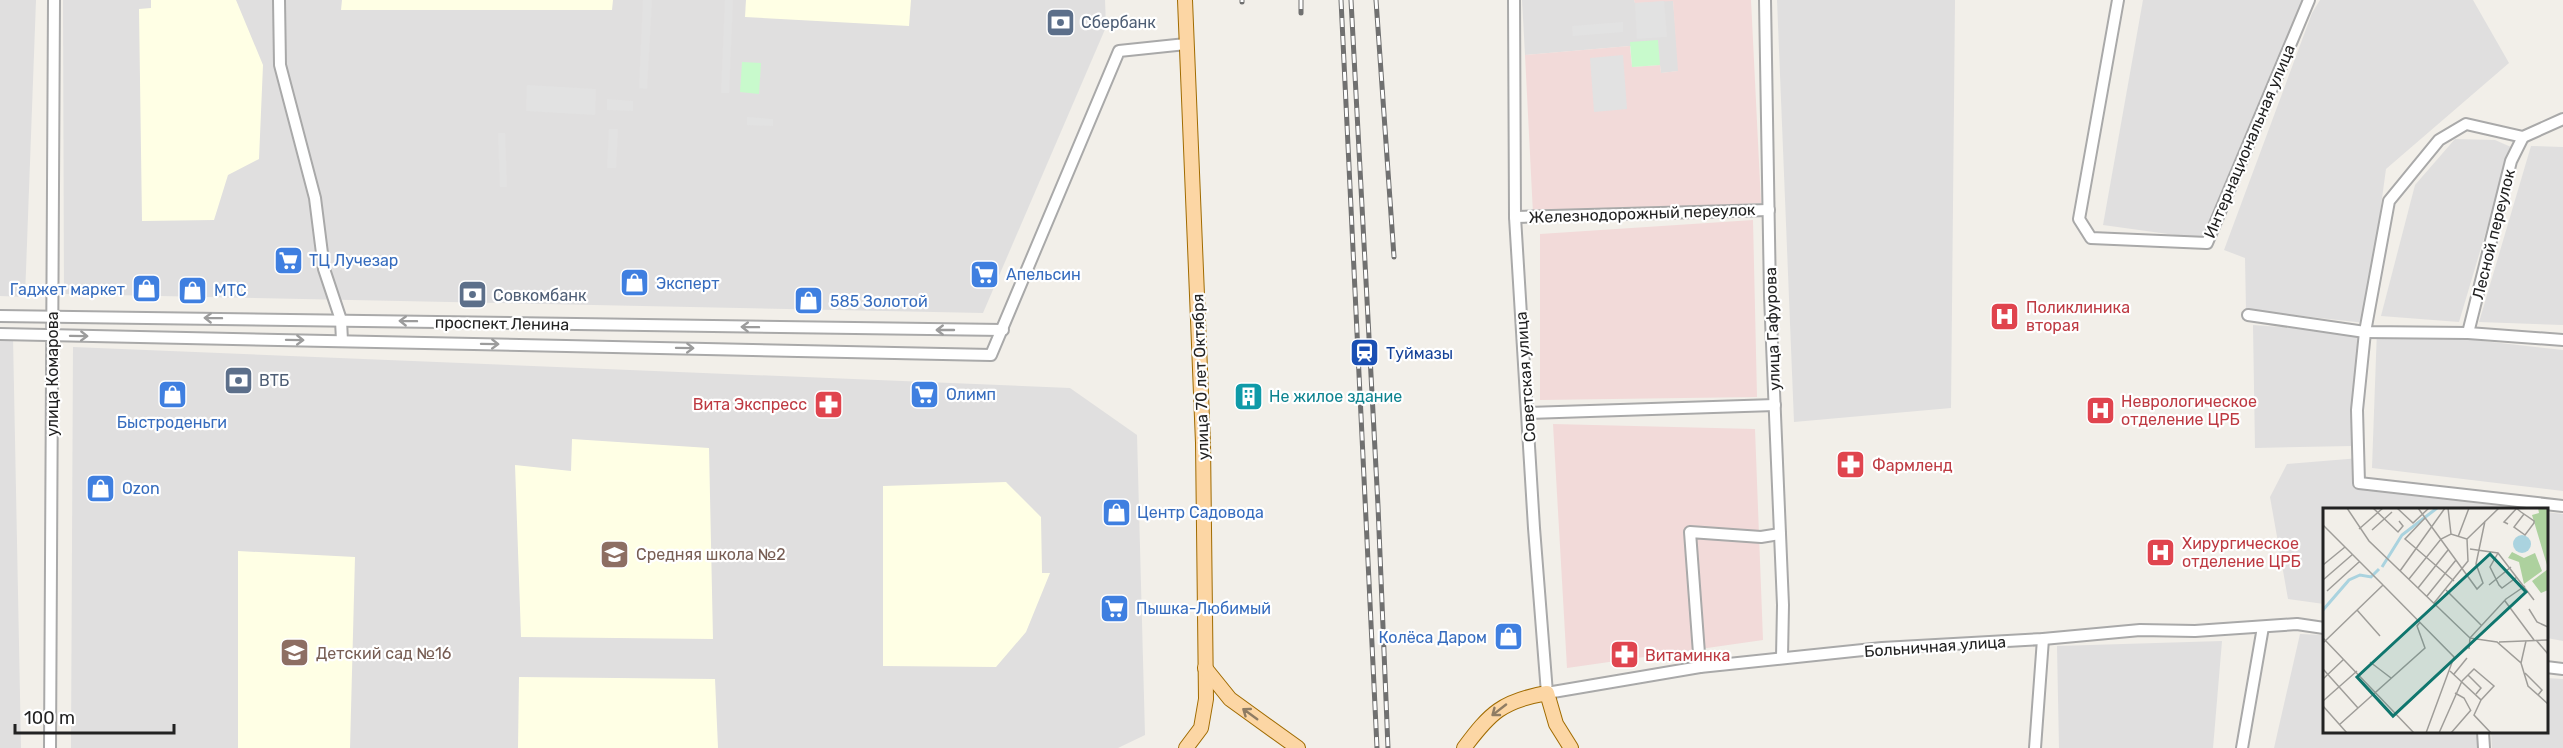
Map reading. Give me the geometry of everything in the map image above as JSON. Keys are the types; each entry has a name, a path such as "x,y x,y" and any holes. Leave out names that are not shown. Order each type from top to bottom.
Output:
{"main road":[{"name":"улица 70 лет Октября","path":"1185,0 1203,443 1205,668 1205,715 1201,728 1186,748"},
{"path":"1205,668 1230,699 1298,748"},
{"path":"1464,748 1479,728 1502,706 1522,697 1547,693"},
{"name":"Советская улица","path":"1547,693 1556,724 1571,748"}],"street":[{"name":"улица Комарова","path":"50,748 54,0"},
{"path":"279,0 280,65 315,198 324,269 341,320 342,341"},
{"name":"Советская улица","path":"1514,0 1515,217 1534,528 1547,693"},
{"name":"улица Гафурова","path":"1765,0 1782,657"},
{"name":"Интернациональная улица","path":"2118,0 2079,219 2091,238 2207,243 2309,0"},
{"path":"1003,330 1119,51 1186,44"},
{"path":"2563,118 2523,137 2466,124 2439,140 2389,201 2365,332 2357,410 2359,483 2563,506"},
{"name":"Лесной переулок","path":"2468,333 2511,161 2523,137"},
{"name":"Железнодорожный переулок","path":"1515,217 1769,210"},
{"path":"2248,315 2365,332 2468,333 2563,340"},
{"name":"проспект Ленина","path":"0,316 1003,330 991,355 0,334"},
{"path":"1528,413 1775,405"},
{"path":"1700,667 1690,532 1761,537 1780,534"},
{"name":"Больничная улица","path":"1547,693 1700,667 1782,657 2139,630 2195,631 2297,624 2323,627"},
{"path":"2242,748 2263,627"},
{"path":"2035,748 2043,639"},
{"path":"2548,667 2563,669"},
{"path":"2483,733 2484,748"}],"shaded area":[{"path":"0,0 36,0 25,297 0,296"},
{"path":"63,0 1105,0 1106,27 983,313 64,294"},
{"path":"151,0 236,0 263,65 259,159 228,175 214,220 142,221 139,9 151,8"},
{"path":"342,0 613,0 612,10 341,10"},
{"path":"643,0 652,0 647,89 639,88"},
{"path":"725,0 733,0 729,93 721,93"},
{"path":"746,0 911,0 909,26 745,17"},
{"path":"1522,0 1634,0 1635,3 1673,0 1679,71 1661,73 1660,65 1630,46 1525,55"},
{"path":"1634,0 1751,0 1761,203 1533,214 1525,55 1630,46 1632,67 1660,65 1661,73 1678,71 1673,1 1635,3"},
{"path":"1777,0 1955,0 1951,408 1794,422"},
{"path":"2143,0 2303,0 2204,239 2103,225"},
{"path":"2320,0 2473,0 2509,63 2386,169 2365,323 2246,310 2245,258 2224,250 2312,13"},
{"path":"1664,1 1667,37 1637,39 1635,3"},
{"path":"1623,22 1623,32 1573,36 1572,26"},
{"path":"1623,55 1627,109 1594,112 1590,58"},
{"path":"527,85 596,89 595,115 526,111"},
{"path":"607,99 633,101 633,111 607,110"},
{"path":"747,117 773,119 773,126 747,125"},
{"path":"609,129 618,129 616,168 607,168"},
{"path":"498,133 505,133 507,187 500,187"},
{"path":"2455,139 2495,140 2511,147 2459,322 2381,316 2415,185"},
{"path":"2531,146 2563,147 2563,325 2479,322"},
{"path":"1753,220 1757,397 1540,400 1540,234"},
{"path":"2253,325 2361,333 2352,446 2255,448"},
{"path":"2377,329 2563,350 2563,491 2372,468"},
{"path":"0,337 13,337 21,748 0,748"},
{"path":"73,347 1070,388 1137,435 1145,735 1118,748 71,748"},
{"path":"1553,424 1755,429 1763,640 1567,668"},
{"name":"Средняя школа №2","path":"572,439 709,448 713,639 521,637 515,465 571,471"},
{"path":"2360,458 2359,489 2518,508 2323,508 2323,604 2288,599 2270,497 2287,464"},
{"path":"1006,482 1041,517 1042,573 1050,573 1026,632 996,667 883,666 883,486"},
{"path":"2548,512 2563,514 2563,641 2548,638"},
{"name":"Детский сад №16","path":"238,551 355,557 350,748 238,748"},
{"path":"2300,634 2323,635 2323,733 2475,733 2479,742 2477,748 2274,748"},
{"path":"2222,641 2213,748 2059,748 2057,646"},
{"path":"519,677 715,679 718,748 518,748"},
{"path":"2548,678 2563,679 2563,748 2492,748 2491,733 2548,733"}],"green space":[{"path":"1658,40 1660,65 1632,67 1630,42"},
{"path":"742,62 761,63 759,94 740,92"}],"railway":[{"path":"1301,0 1301,13"},
{"path":"1341,0 1377,748"},
{"path":"1351,0 1378,506 1388,748"},
{"path":"1376,0 1394,257"}],"place":[{"name":"Сбербанк","path":"1060,22"},
{"name":"ТЦ Лучезар","path":"288,260"},
{"name":"Апельсин","path":"985,274"},
{"name":"Эксперт","path":"635,283"},
{"name":"Гаджет маркет","path":"146,289"},
{"name":"МТС","path":"193,290"},
{"name":"Совкомбанк","path":"472,295"},
{"name":"585 Золотой","path":"809,301"},
{"name":"Поликлиника вторая","path":"2005,316"},
{"name":"Туймазы","path":"1365,353"},
{"name":"ВТБ","path":"238,380"},
{"name":"Быстроденьги","path":"172,394"},
{"name":"Олимп","path":"925,394"},
{"name":"Не жилое здание","path":"1248,396"},
{"name":"Вита Экспресс","path":"828,404"},
{"name":"Неврологическое отделение ЦРБ","path":"2100,410"},
{"name":"Фармленд","path":"1851,465"},
{"name":"Ozon","path":"101,488"},
{"name":"Центр Садовода","path":"1116,512"},
{"name":"Хирургическое отделение ЦРБ","path":"2161,552"},
{"name":"Средняя школа №2","path":"615,554"},
{"name":"Пышка-Любимый","path":"1115,608"},
{"name":"Колёса Даром","path":"1508,637"},
{"name":"Детский сад №16","path":"295,653"},
{"name":"Витаминка","path":"1624,655"}]}
